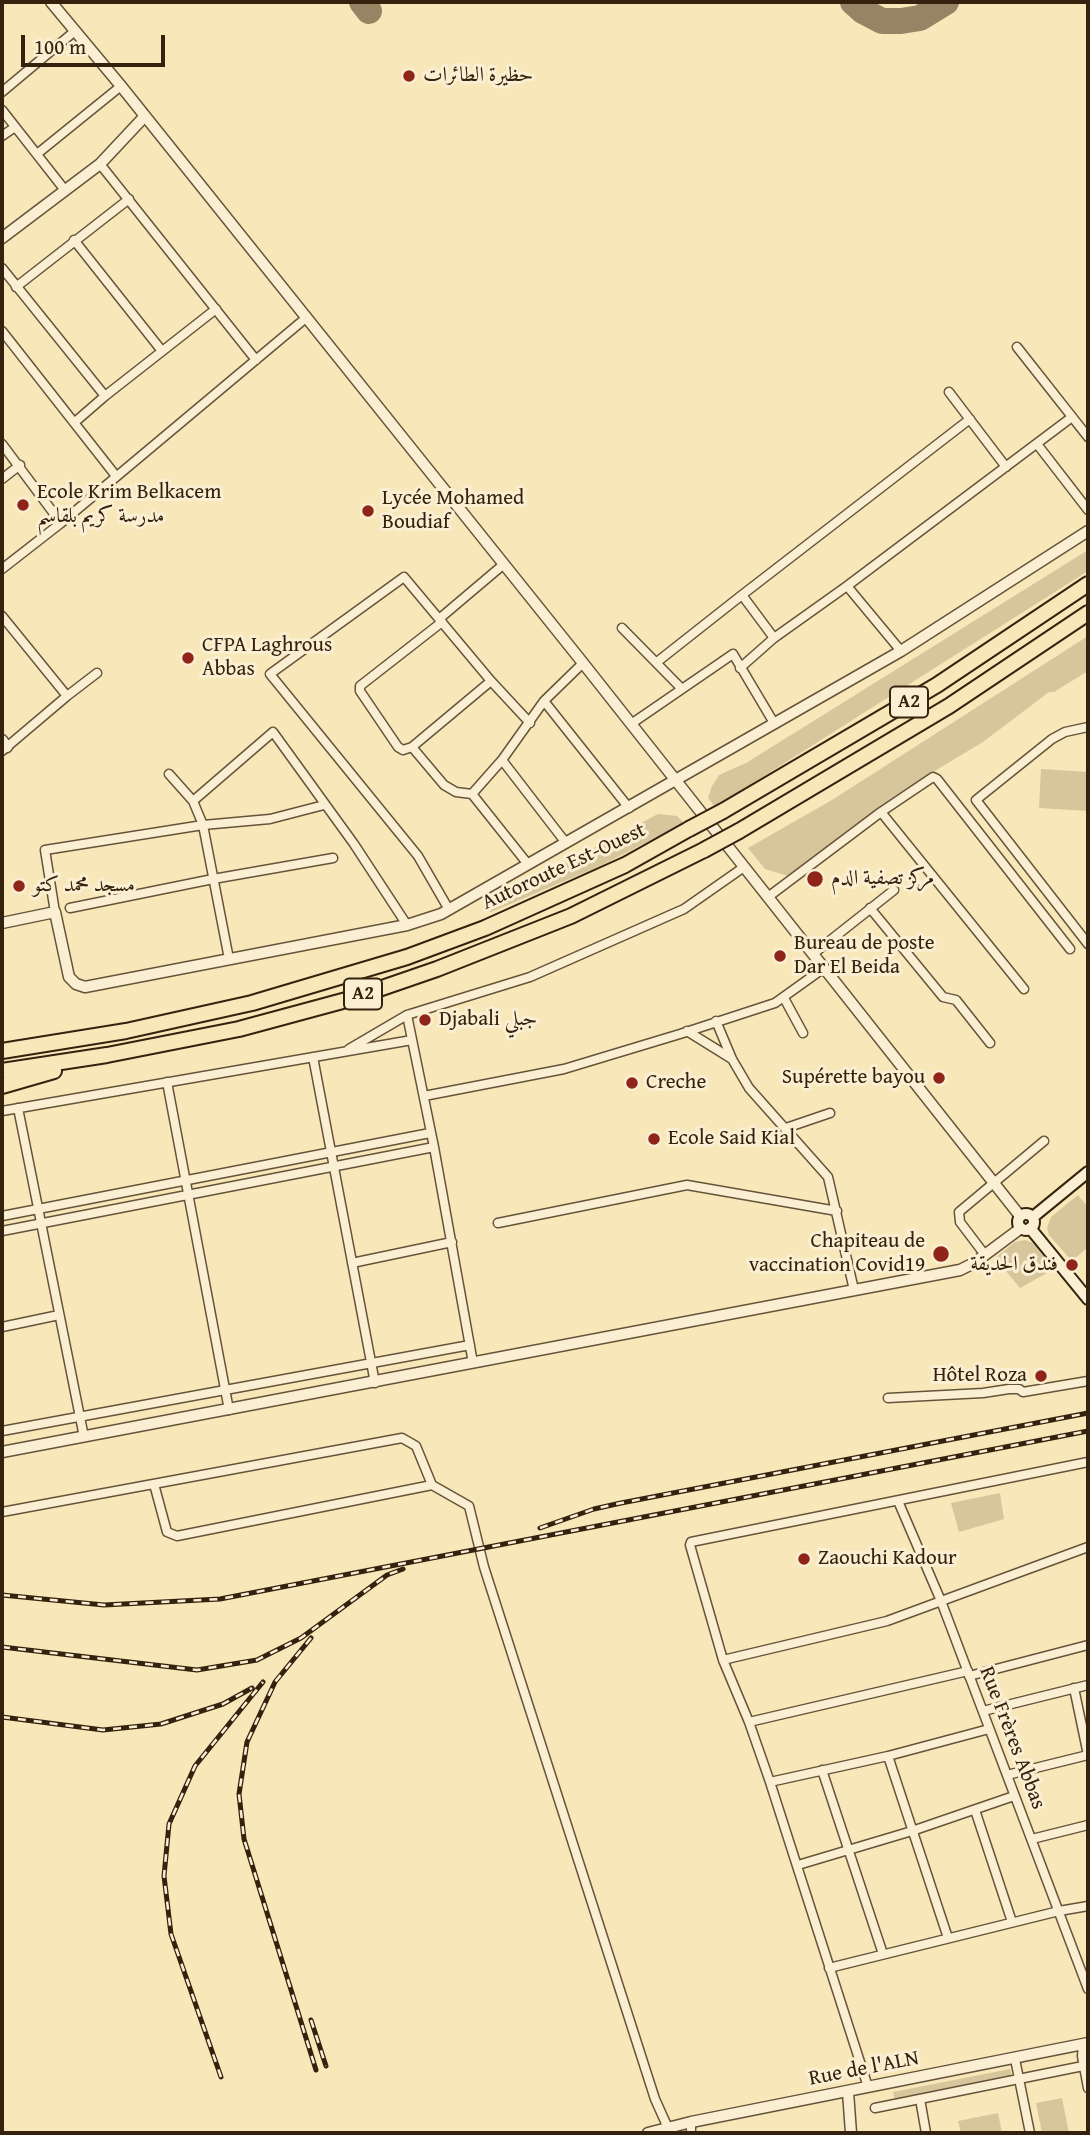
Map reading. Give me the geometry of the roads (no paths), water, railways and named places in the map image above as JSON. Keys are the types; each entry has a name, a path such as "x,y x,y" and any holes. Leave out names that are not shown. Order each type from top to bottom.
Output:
{"highway":[{"name":"Autoroute Est-Ouest","path":"2,1051 126,1031 252,1003 407,957 485,928 625,865 723,811 937,685 1088,584"},
{"name":"Autoroute Est-Ouest","path":"2,1071 107,1055 239,1028 350,999 438,970 571,916 739,831 949,706 1088,613"},
{"path":"2,1086 107,1055"}],"main road":[{"path":"1088,1172 1026,1222 1088,1298"}],"street":[{"path":"2,1452 960,1270 985,1255 1026,1222 307,317 51,2"},
{"path":"2,92 75,31"},
{"path":"37,154 121,86"},
{"path":"2,110 64,189"},
{"path":"2,238 100,164 145,116"},
{"path":"2,136 15,127"},
{"path":"100,164 256,360"},
{"path":"16,287 129,199"},
{"path":"74,240 162,351"},
{"path":"2,268 105,396"},
{"path":"75,422 216,309"},
{"path":"2,569 61,523 307,317"},
{"path":"2,332 116,476"},
{"path":"1017,347 1088,437"},
{"path":"949,392 1006,467"},
{"path":"740,668 774,638 1072,416"},
{"path":"657,662 970,419"},
{"path":"2,444 61,523"},
{"path":"1037,444 1088,510"},
{"path":"2,480 20,465"},
{"path":"324,805 270,819 204,825 45,850 69,977 76,984 85,987 407,925 441,914 901,651 1088,531"},
{"path":"491,681 412,747 403,750 398,747 360,691 360,687 504,564"},
{"path":"448,908 418,856 270,674 404,577 530,723"},
{"path":"847,586 901,651"},
{"path":"741,595 774,638"},
{"path":"2,616 67,696"},
{"path":"622,628 681,688"},
{"path":"631,724 730,654 735,656 774,723"},
{"path":"472,794 502,760 544,701 583,663"},
{"path":"4,746 97,673"},
{"path":"544,701 629,808"},
{"path":"1088,727 1066,732 1052,740 976,800 1088,944"},
{"path":"193,802 273,732 354,844 407,925"},
{"path":"412,747 444,785 456,792 472,794 527,863"},
{"path":"502,760 566,843"},
{"path":"169,774 193,802 204,825 229,959"},
{"path":"768,897 881,812 930,778 937,779 1070,949"},
{"path":"881,812 1024,989"},
{"path":"70,908 333,858"},
{"path":"345,1051 407,1015 530,977 684,909 744,867"},
{"path":"813,954 894,890"},
{"path":"870,908 943,997 956,1000 990,1043"},
{"path":"2,923 55,912"},
{"path":"424,1096 564,1069 775,1003 824,968"},
{"path":"784,998 803,1033"},
{"path":"407,1015 473,1363"},
{"path":"716,1021 732,1059 749,1088 828,1177 854,1290"},
{"path":"687,1031 732,1059"},
{"path":"2,1111 412,1040"},
{"path":"313,1057 375,1383"},
{"path":"167,1082 229,1410"},
{"path":"18,1108 84,1437"},
{"path":"786,1128 830,1113"},
{"path":"2,1216 430,1133"},
{"path":"985,1255 958,1217 960,1212 1044,1141"},
{"path":"2,1231 434,1147"},
{"path":"498,1223 687,1185 836,1211"},
{"path":"352,1263 452,1242"},
{"path":"2,1327 60,1315"},
{"path":"2,1431 470,1345"},
{"path":"888,1398 1009,1389 1023,1392 1088,1381"},
{"path":"2,1512 402,1438 416,1446 432,1485 469,1506 484,1567 655,2099 668,2128"},
{"path":"868,2087 771,1782 723,1660 690,1548 691,1542 1088,1462"},
{"path":"154,1484 167,1532 177,1536 432,1485"},
{"name":"Rue Frères Abbas","path":"898,1502 941,1601 1088,1989"},
{"path":"723,1660 887,1621 1088,1547"},
{"path":"749,1722 1088,1645"},
{"path":"983,1711 1088,1685"},
{"path":"1007,1775 1088,1755 1074,1688"},
{"path":"771,1782 888,1756 989,1729"},
{"path":"888,1756 948,1938"},
{"path":"822,1770 883,1954"},
{"path":"798,1865 912,1831 1014,1796"},
{"path":"975,1810 1012,1923"},
{"path":"1032,1839 1088,1825"},
{"path":"829,1968 1088,1906"},
{"path":"1086,2043 1083,2066 1088,2088"},
{"name":"Rue de l'ALN","path":"648,2133 668,2128 691,2128 868,2087 1086,2043"},
{"path":"1015,2059 1030,2133"},
{"path":"875,2108 1083,2066"},
{"path":"848,2092 851,2133"},
{"path":"920,2099 926,2133"}],"railway":[{"path":"540,1528 594,1509 621,1503 1088,1413"},
{"path":"2,1595 104,1605 220,1599 1088,1431"},
{"path":"2,1647 197,1670 257,1660 301,1638 387,1575 403,1569"},
{"path":"311,1638 275,1682 247,1742 239,1794 244,1839 316,2070"},
{"path":"221,2077 171,1934 164,1876 169,1824 195,1766 263,1682"},
{"path":"2,1717 103,1730 161,1724 223,1704 252,1688"},
{"path":"311,2020 326,2066"}],"place":[{"name":"حظيرة الطائرات","path":"409,76"},
{"name":"Ecole Krim Belkacem مدرسة كريم بلقاسم","path":"23,505"},
{"name":"Lycée Mohamed Boudiaf","path":"368,511"},
{"name":"CFPA Laghrous Abbas","path":"188,658"},
{"name":"مركز تصفية الدم","path":"815,879"},
{"name":"مسجد محمد كتو","path":"19,886"},
{"name":"Bureau de poste Dar El Beida","path":"780,956"},
{"name":"Djabali جبلي","path":"425,1020"},
{"name":"Supérette bayou","path":"939,1078"},
{"name":"Creche","path":"632,1083"},
{"name":"Ecole Said Kial","path":"654,1139"},
{"name":"Chapiteau de vaccination Covid19","path":"941,1254"},
{"name":"فندق الحديقة","path":"1072,1265"},
{"name":"Hôtel Roza","path":"1041,1376"},
{"name":"Zaouchi Kadour","path":"804,1559"}]}
